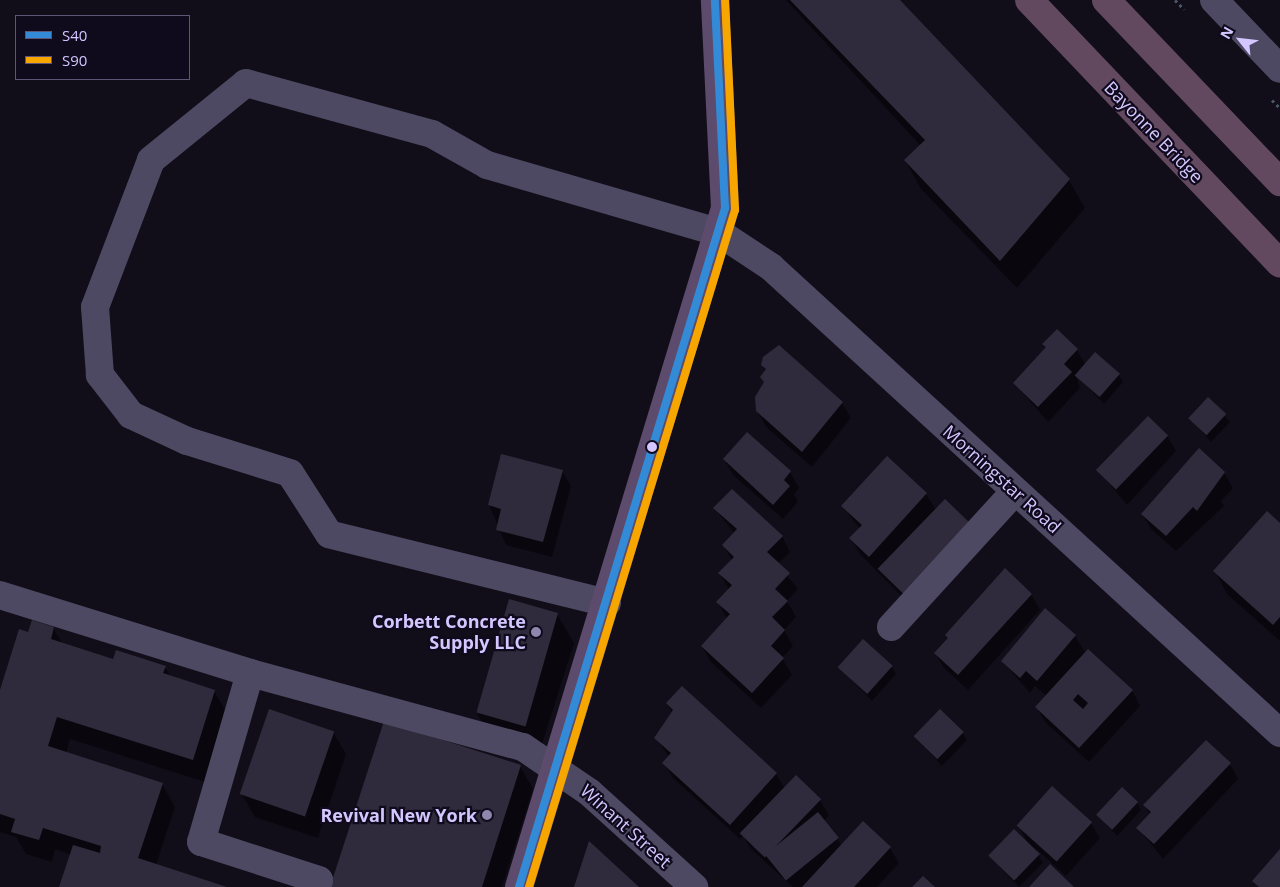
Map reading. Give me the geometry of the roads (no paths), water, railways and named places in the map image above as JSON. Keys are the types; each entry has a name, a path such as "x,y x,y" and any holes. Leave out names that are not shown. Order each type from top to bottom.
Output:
{"highway":[{"name":"Bayonne Bridge","path":"1029,0 1280,264"},
{"path":"1106,0 1280,182"}],"main road":[{"path":"519,887 607,603 718,232 727,183 715,0"}],"street":[{"path":"1214,0 1280,69"},
{"name":"Morningstar Road","path":"607,603 329,534 290,473 187,441 131,415 100,375 95,307 151,160 246,83 432,134 487,164 718,232 771,267 1280,733"},
{"path":"891,627 1015,491"},
{"name":"Winant Street","path":"0,595 250,673 523,747 557,766 694,887"},
{"path":"250,673 200,842 319,880 317,887"}],"place":[{"name":"Corbett Concrete Supply LLC","path":"536,632"},
{"name":"Revival New York","path":"487,815"}]}
